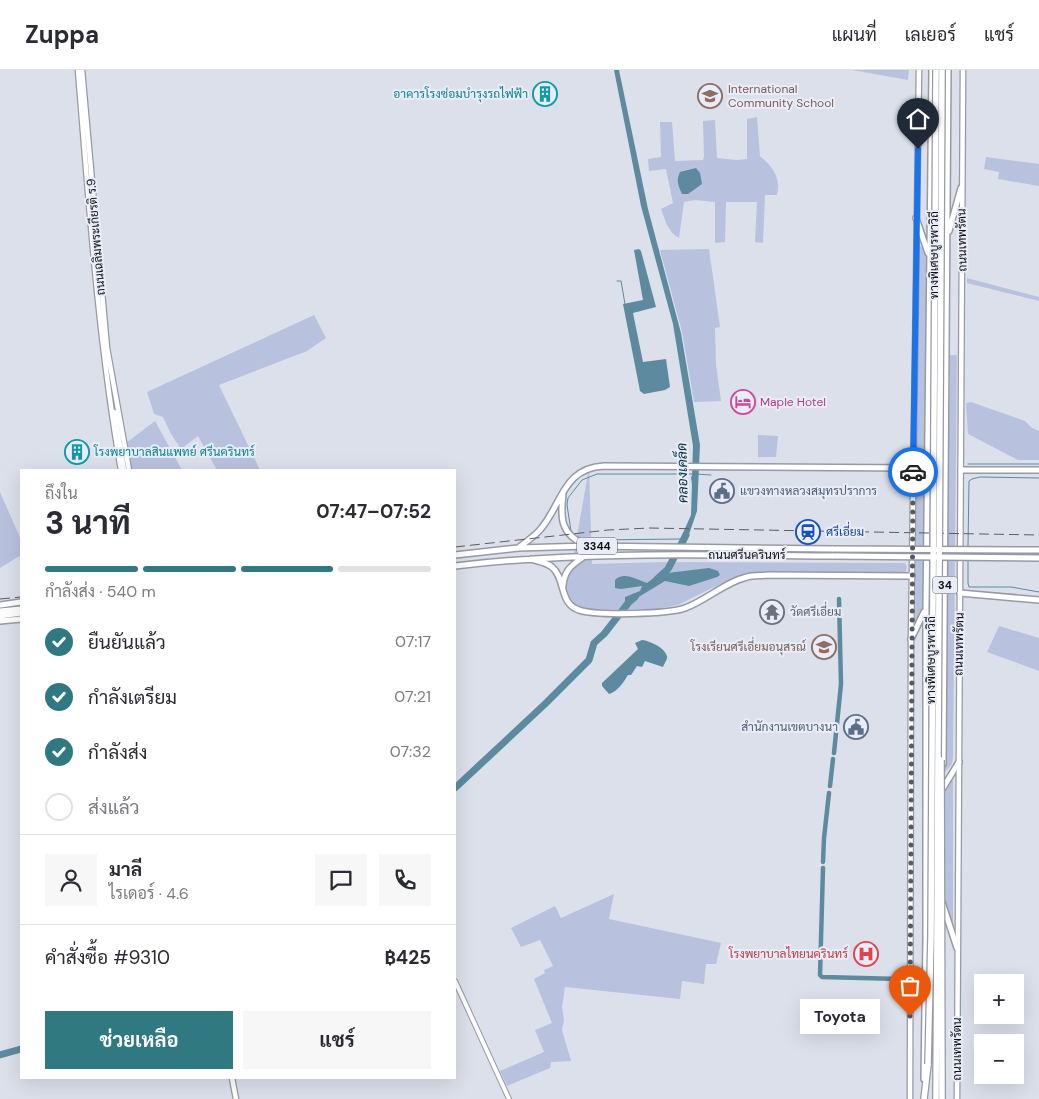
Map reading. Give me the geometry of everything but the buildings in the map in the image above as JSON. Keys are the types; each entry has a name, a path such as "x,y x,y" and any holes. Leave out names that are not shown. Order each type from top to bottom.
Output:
{"highway":[{"name":"ทางพิเศษบูรพาวิถี","path":"928,1099 931,937 936,70"},
{"name":"ทางพิเศษบูรพาวิถี","path":"936,1099 945,70"},
{"path":"941,1099 945,70"},
{"path":"924,1099 928,1064"}],"main road":[{"name":"ถนนเฉลิมพระเกียรติ ร.9","path":"78,70 109,391 123,469"},
{"name":"ถนนเฉลิมพระเกียรติ ร.9","path":"82,70 88,170"},
{"path":"910,1099 912,576 919,70"},
{"name":"34","path":"924,1099 926,609 932,70"},
{"name":"ถนนเทพรัตน","path":"941,1099 947,238 945,70"},
{"name":"ถนนเทพรัตน","path":"957,1099 963,70"},
{"path":"947,238 961,188"},
{"path":"916,218 930,259"},
{"name":"ถนนเฉลิมพระเกียรติ ร.9","path":"101,315 128,469"},
{"name":"ถนนเฉลิมพระเกียรติ ร.9","path":"109,391 116,420 123,469"},
{"name":"ถนนเฉลิมพระเกียรติ ร.9","path":"115,403 116,420"},
{"path":"518,548 539,531 563,491 574,477 581,471 589,468 604,466 914,468"},
{"path":"961,470 1039,470"},
{"path":"563,491 562,504 565,529 569,536 588,546"},
{"name":"ถนนศรีนครินทร์","path":"456,555 518,548 588,546 1039,550"},
{"name":"ถนนศรีนครินทร์","path":"456,566 531,559 669,555 1039,558"},
{"path":"562,589 567,570 583,557"},
{"path":"531,559 551,566 558,577 569,604 578,610 592,613 677,611 696,603 733,582 747,577 769,575 912,576"},
{"path":"960,593 1039,600"},
{"path":"0,605 20,602"},
{"path":"0,611 20,609"},
{"path":"912,639 926,609"},
{"path":"0,616 20,613"},
{"path":"0,621 20,619"},
{"path":"943,788 959,762"},
{"path":"942,899 957,948"},
{"path":"232,1079 236,1099"}],"street":[{"path":"456,983 510,1099"}],"shaded area":[{"path":"614,70 619,70 648,209 681,333 700,445 697,511 686,543 679,542 691,515 693,446 673,324 641,206"},
{"path":"852,70 909,70 908,80"},
{"path":"757,117 760,156 775,173 778,183 777,195 765,195 763,243 755,242 757,202 726,202 725,242 715,243 715,202 695,200 684,202 679,238 670,229 661,209 673,203 666,169 649,171 648,159 661,157 660,122 672,122 675,161 703,160 703,121 715,120 717,158 736,160 747,159 747,119"},
{"path":"986,157 1039,164 1039,186 998,179 999,172 984,169"},
{"path":"696,168 700,173 702,184 688,194 682,194 678,183 680,172"},
{"path":"919,245 926,251 927,257 927,480 924,604 917,623 915,623"},
{"path":"639,249 656,307 633,313 643,362 666,359 670,387 665,390 644,394 640,391 623,304 643,300 634,250"},
{"path":"709,249 720,327 715,328 716,364 721,401 694,402 682,332 660,250"},
{"path":"967,278 1039,297 1039,301 967,283"},
{"path":"314,315 326,338 307,351 219,385 260,469 216,469 198,436 181,449 163,417 154,414 147,392"},
{"path":"950,355 957,355 953,757 952,764 945,772"},
{"path":"971,402 1025,421 1032,428 1039,431 1039,460 1018,460 968,434 966,403"},
{"path":"155,421 181,469 131,469 126,443"},
{"path":"758,435 778,436 776,457 758,457"},
{"path":"589,468 592,564 664,562 905,563 906,571 902,574 781,572 745,574 728,580 678,605 656,609 597,610 581,608 571,601 566,590 566,583 571,570"},
{"path":"0,492 20,538 20,556 0,568"},
{"path":"709,568 718,571 720,575 689,586 665,581 632,601 625,602 625,597 640,591 642,586 615,588 615,580 622,576 647,583 659,574"},
{"path":"999,626 1039,638 1039,671 987,652"},
{"path":"642,640 656,645 663,650 667,659 663,667 645,661 642,667 637,666 631,675 628,675 618,689 609,694 602,686 602,683 638,649 635,643"},
{"path":"953,777 953,930 943,900 945,786"},
{"path":"614,894 609,919 721,943 716,964 706,964 704,984 682,981 680,999 565,987 562,1007 564,1020 562,1030 571,1061 551,1062 550,1068 507,1086 500,1071 544,1052 535,1030 552,1023 534,979 545,973 544,970 553,966 540,940 521,947 511,928 555,906 561,918"}],"waterway":[{"path":"617,281 621,281 625,304"},
{"path":"968,464 1039,464"},
{"path":"681,539 594,540 577,537 571,531 567,505 568,498 582,480 597,474 692,474"},
{"path":"696,474 711,475"},
{"path":"968,547 969,481 980,477 1039,478"},
{"name":"คลองเคล็ด","path":"657,579 668,569 686,535"},
{"path":"968,558 969,587 1011,587 1039,592"},
{"name":"คลองเคล็ด","path":"456,787 589,660 594,643 635,597"},
{"path":"834,753 841,684 839,599"},
{"path":"830,786 833,759"},
{"path":"823,862 829,793"},
{"path":"823,868 820,975 822,977 901,979"},
{"name":"คลองเคล็ด","path":"0,1055 20,1049"}],"railway":[{"path":"456,547 608,530 649,528 1039,535"},
{"path":"0,599 20,597"}],"way so far":[{"path":"910,1016 913,472"}],"place":[{"name":"อาคารโรงซ่อมบำรุงรถไฟฟ้า","path":"545,94"},
{"name":"International Community School","path":"710,96"},
{"name":"Maple Hotel","path":"743,402"},
{"name":"โรงพยาบาลสินแพทย์ ศรีนครินทร์","path":"77,452"},
{"name":"แขวงทางหลวงสมุทรปราการ","path":"722,491"},
{"name":"ศรีเอี่ยม","path":"808,532"},
{"name":"วัดศรีเอี่ยม","path":"772,612"},
{"name":"โรงเรียนศรีเอี่ยมอนุสรณ์","path":"824,647"},
{"name":"สำนักงานเขตบางนา","path":"856,727"},
{"name":"โรงพยาบาลไทยนครินทร์","path":"866,954"},
{"name":"Toyota","path":"910,1016"}],"route":[{"path":"913,472 918,149"}]}
